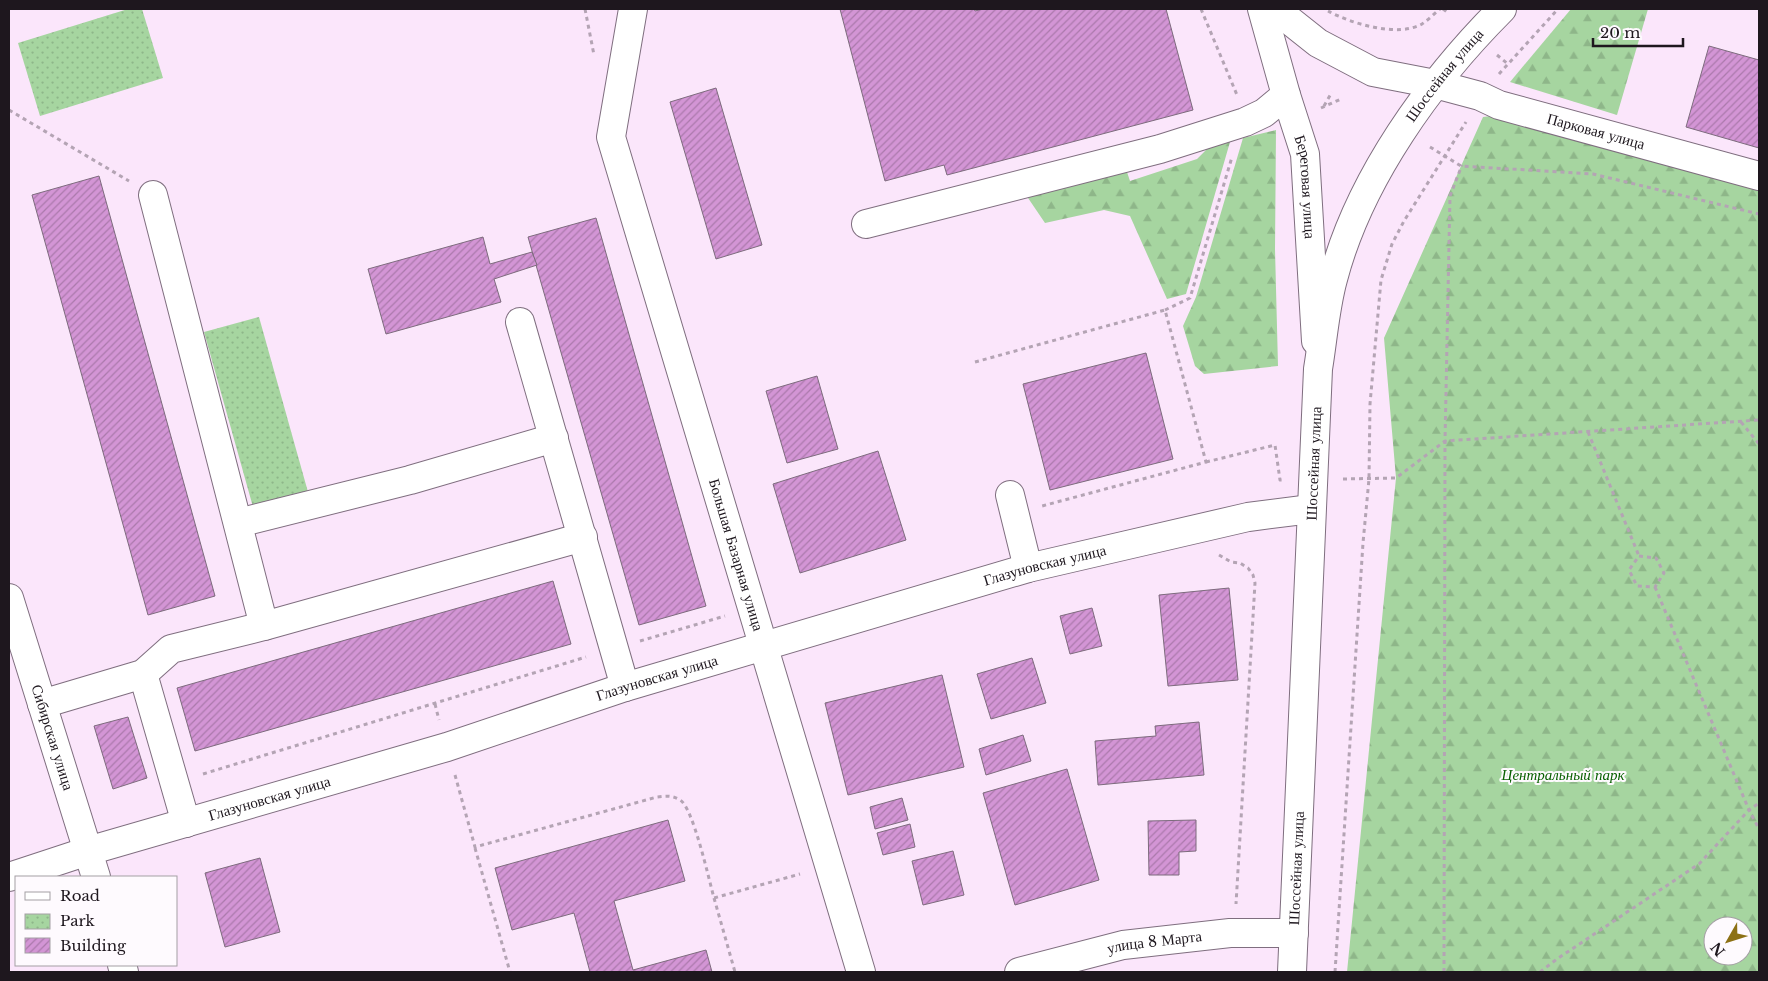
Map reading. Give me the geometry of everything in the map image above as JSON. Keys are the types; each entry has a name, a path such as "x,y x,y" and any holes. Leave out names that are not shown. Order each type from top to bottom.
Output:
{"street":[{"name":"Большая Базарная улица","path":"633,9 611,137 861,972"},
{"name":"Береговая улица","path":"1262,9 1305,154 1318,369"},
{"path":"1278,9 1318,43 1373,72 1435,84"},
{"name":"Шоссейная улица","path":"1292,972 1318,369 1332,280 1347,236 1372,180 1435,84 1475,36 1502,9"},
{"name":"Парковая улица","path":"1435,84 1480,96 1499,105 1759,176"},
{"path":"866,224 1160,149 1245,122 1264,113 1286,95"},
{"path":"154,195 264,626"},
{"path":"520,322 625,687"},
{"path":"238,523 410,480 554,438"},
{"path":"1012,504 1028,568"},
{"name":"Глазуновская улица","path":"9,877 88,851 447,747 625,687 1028,568 1248,517 1311,510"},
{"path":"42,704 143,674 171,650 583,537"},
{"name":"Сибирская улица","path":"9,598 96,876"},
{"path":"143,674 186,823"},
{"name":"улица 8 Марта","path":"1018,972 1123,945 1230,933 1294,933"}],"path":[{"path":"975,362 1165,310 1190,298 1237,140 1245,122 1240,102 1201,9"},
{"path":"1325,9 1365,26 1396,31 1421,25 1443,10"},
{"path":"1498,76 1558,9"},
{"path":"1362,33 1365,26"},
{"path":"1493,52 1508,64"},
{"path":"1324,107 1332,92"},
{"path":"1315,110 1341,99"},
{"path":"9,110 154,195"},
{"path":"1335,972 1363,543 1369,480 1370,404 1381,280 1392,244 1404,221 1468,118"},
{"path":"1430,147 1462,165 1592,174 1759,214"},
{"path":"1444,972 1445,441 1450,196 1462,165"},
{"path":"1012,504 1206,462 1165,310"},
{"path":"1369,480 1396,478 1445,441 1759,420"},
{"path":"1741,422 1759,444"},
{"path":"1588,432 1639,556"},
{"path":"1217,553 1231,562 1240,562 1248,568 1253,574 1255,583 1236,905"},
{"path":"1639,556 1629,570 1637,586 1655,587"},
{"path":"1639,556 1656,558 1664,573 1655,587"},
{"path":"1655,587 1759,829"},
{"path":"174,783 614,648 752,608"},
{"path":"458,786 510,972"},
{"path":"475,848 657,797 670,795 682,800 690,813 735,972"},
{"path":"1540,972 1699,864 1750,810 1759,803"},
{"path":"714,898 809,871"}],"green space":[{"path":"128,9 142,9 163,78 40,116 18,43"},
{"path":"1571,9 1648,9 1617,115 1510,82"},
{"name":"Центральный парк","path":"1499,115 1759,189 1759,972 1347,972 1396,478 1384,338 1483,117"},
{"path":"1276,130 1275,249 1278,366 1204,374 1195,366 1183,326 1196,297 1243,138"},
{"path":"1230,142 1186,294 1167,299 1130,216 1104,210 1045,223 1026,195 1126,169 1130,181 1197,159 1208,148"},
{"path":"259,317 308,492 253,507 204,332"}],"building":[{"path":"840,9 974,9 975,11 983,9 1166,9 1193,110 947,175 944,165 885,181"},
{"path":"1709,46 1759,60 1759,148 1686,127"},
{"path":"716,88 762,245 716,259 670,102"},
{"path":"99,176 215,596 148,615 32,195"},
{"path":"596,218 706,606 639,625 528,237"},
{"path":"483,237 490,264 532,252 537,265 494,279 501,302 386,334 368,269"},
{"path":"1146,353 1173,459 1050,490 1023,384"},
{"path":"817,376 838,449 787,463 766,391"},
{"path":"878,451 906,540 800,573 773,484"},
{"path":"553,581 571,644 195,751 177,688"},
{"path":"1229,588 1238,680 1168,686 1159,595"},
{"path":"1092,608 1102,646 1070,654 1060,616"},
{"path":"1032,658 1046,703 991,719 977,674"},
{"path":"942,675 964,767 848,795 825,703"},
{"path":"128,717 147,778 113,789 94,726"},
{"path":"1199,722 1204,775 1098,785 1095,741 1156,736 1155,726"},
{"path":"1023,735 1031,761 986,775 979,749"},
{"path":"1067,769 1099,880 1015,905 983,793"},
{"path":"902,798 908,820 875,829 870,807"},
{"path":"668,820 685,881 614,901 633,970 706,950 712,972 590,972 574,913 512,930 495,868"},
{"path":"1196,820 1196,851 1179,852 1179,875 1149,875 1148,821"},
{"path":"910,824 915,847 883,855 877,833"},
{"path":"953,851 964,895 923,905 912,861"},
{"path":"260,858 280,932 225,947 205,873"}]}
